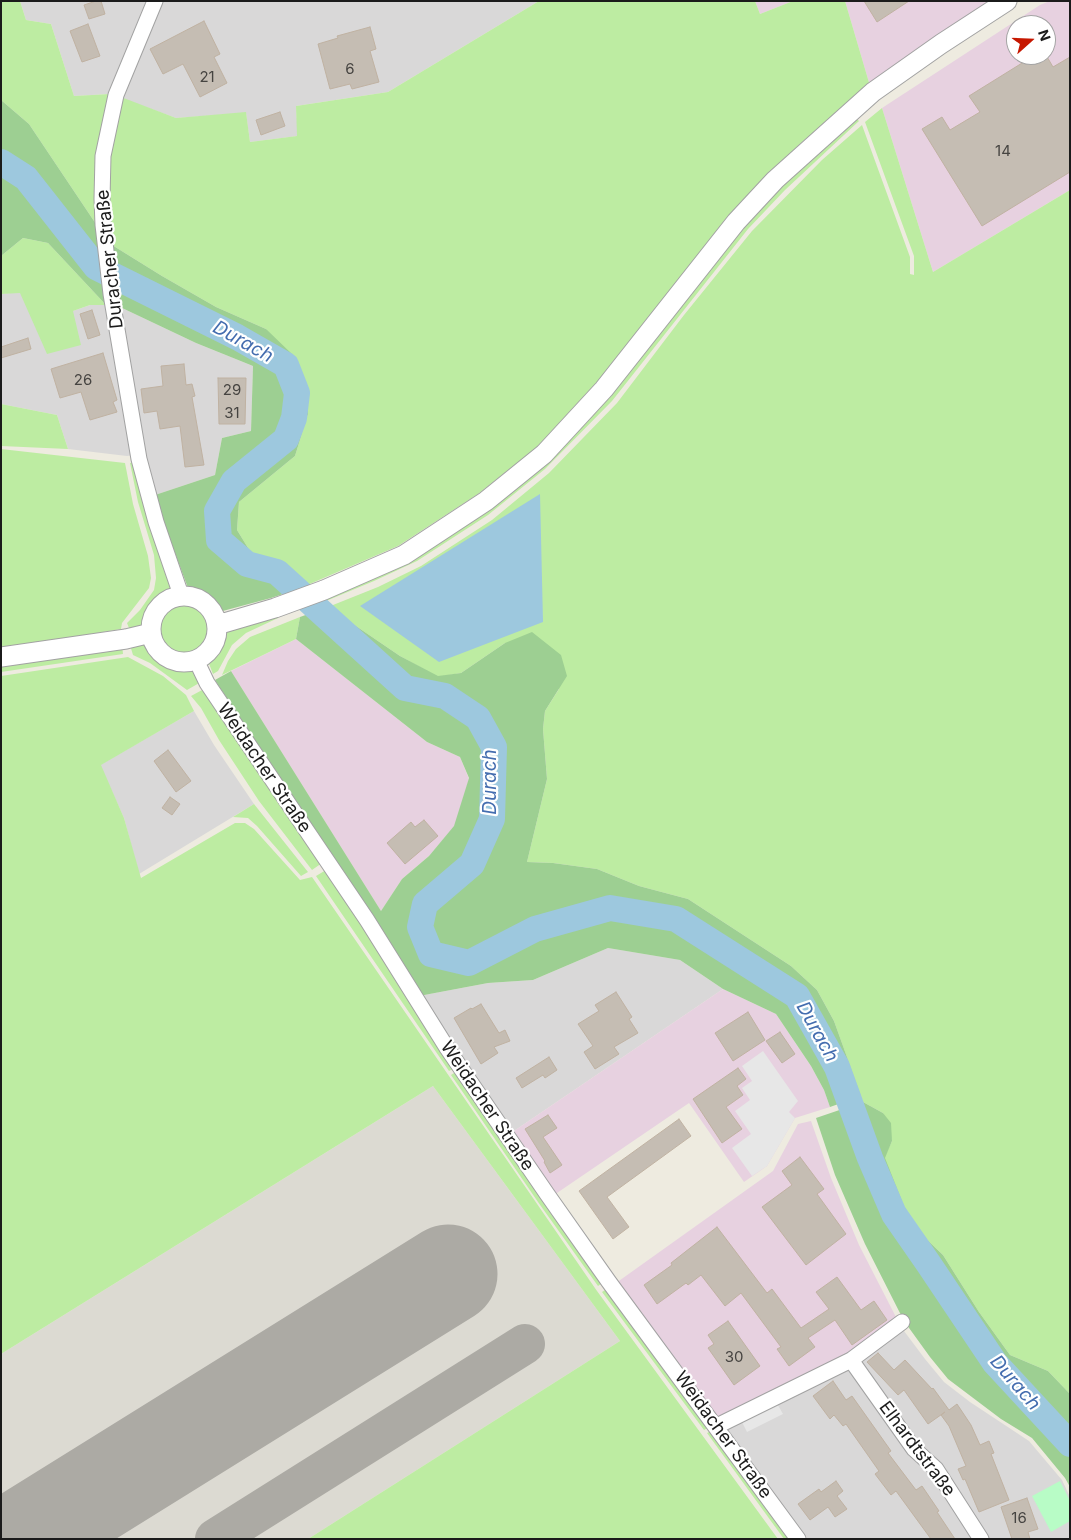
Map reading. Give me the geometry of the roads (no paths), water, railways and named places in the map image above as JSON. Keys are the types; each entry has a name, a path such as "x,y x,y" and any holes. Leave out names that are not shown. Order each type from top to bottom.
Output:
{"street":[{"name":"Duracher Straße","path":"155,1 116,95 103,156 103,225 111,294 139,459 156,522 181,595"},
{"path":"217,625 275,608 324,590 404,555 486,501 544,454 604,389 736,222 808,149 873,92 1007,1"},
{"path":"181,595 191,596 209,606 217,625 217,636 213,646 205,655 196,660 181,662 167,657 156,646 151,632 155,612 166,601 181,595"},
{"path":"1,657 126,639 151,632"},
{"name":"Weidacher Straße","path":"196,660 207,683 367,920 448,1048 604,1274 798,1539"},
{"path":"717,1426 851,1360 902,1322"},
{"name":"Elhardtstraße","path":"851,1360 914,1449 936,1469 981,1539"}],"water":[{"path":"540,494 543,622 439,662 360,606"}],"waterway":[{"name":"Durach","path":"1,162 26,178 96,267 237,337 286,365 297,393 294,418 286,439 234,481 217,511 219,540 247,564 277,572 405,688 445,696 478,718 494,747 492,819 472,864 425,904 420,927 431,954 469,963 535,929 610,908 676,919 797,996 837,1067 870,1158 894,1214 995,1363 1070,1444"}]}
